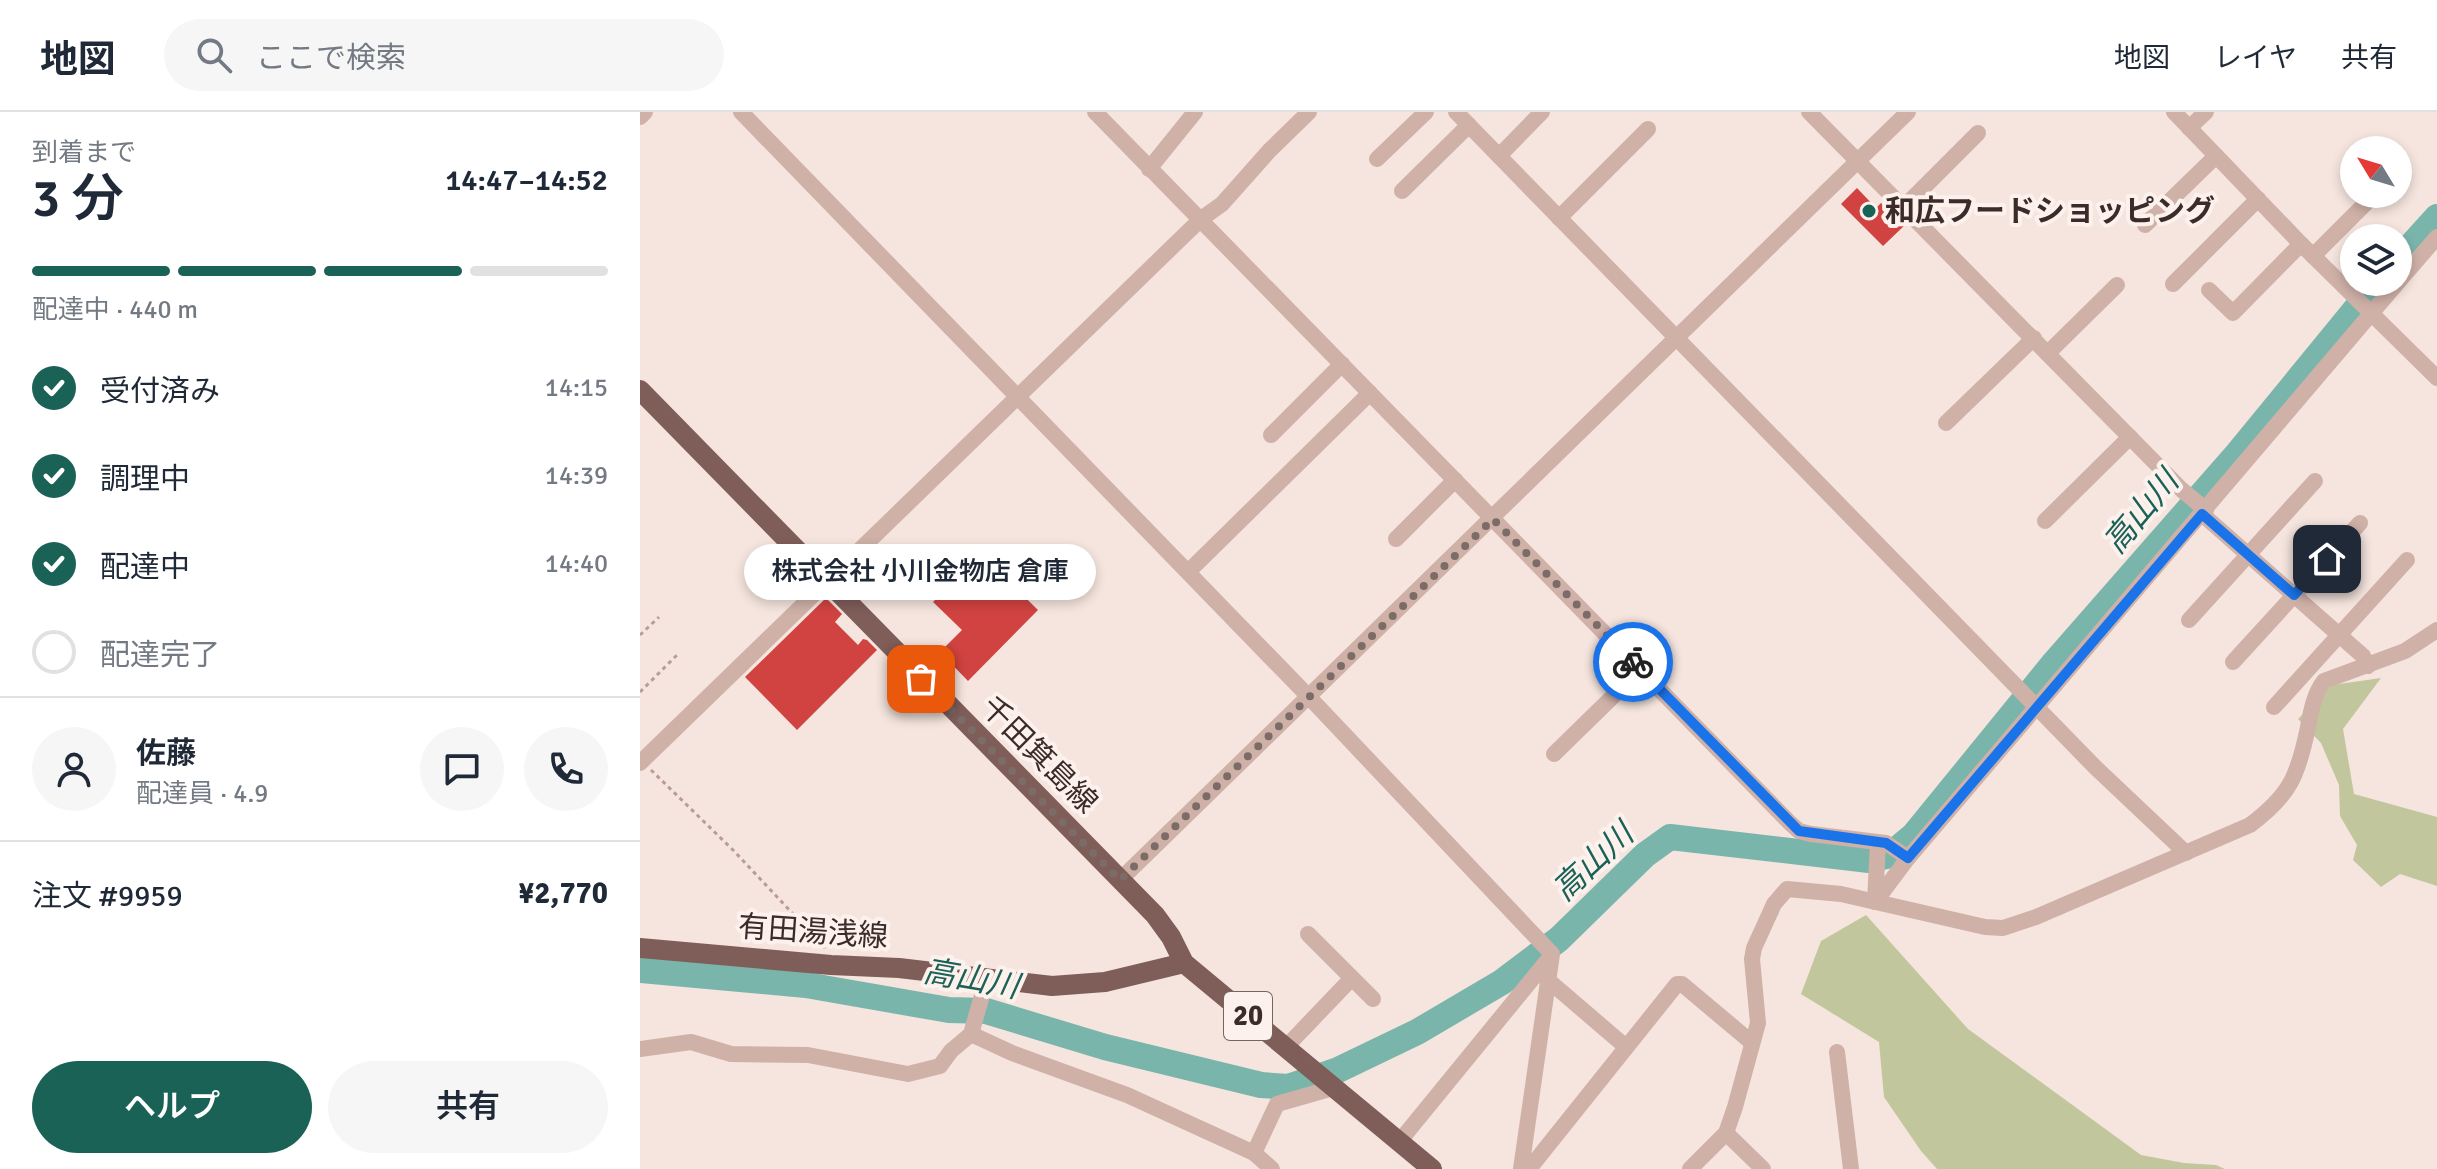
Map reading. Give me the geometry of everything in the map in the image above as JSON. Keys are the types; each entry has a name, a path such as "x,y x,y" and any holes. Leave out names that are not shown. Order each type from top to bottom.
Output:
{"main road":[{"name":"千田箕島線","path":"640,390 1165,927 1184,963"},
{"name":"有田湯浅線","path":"640,948 899,968 1023,984 1069,986 1105,982 1184,963"},
{"name":"20","path":"1184,963 1432,1169"}],"street":[{"path":"640,117 645,112"},
{"path":"741,112 1309,697 1552,954 1543,976 1521,1169"},
{"path":"1095,112 1799,831 1891,845 1908,858"},
{"path":"1149,169 1195,112"},
{"path":"641,762 1201,219 1222,204 1309,112"},
{"path":"1377,159 1426,112"},
{"path":"1456,112 2037,708 2126,798 2186,853"},
{"path":"1499,156 1542,112"},
{"path":"1809,112 2204,512 2363,656 2368,666"},
{"path":"1120,880 1908,112"},
{"path":"2174,112 2307,250 2437,378"},
{"path":"2189,128 2206,112"},
{"path":"1402,191 1469,125"},
{"path":"1559,218 1648,129"},
{"path":"1903,208 1978,133"},
{"path":"2145,225 2216,156"},
{"path":"2173,284 2258,199"},
{"path":"2209,290 2233,313 2358,208"},
{"path":"2412,266 2437,237"},
{"path":"2048,353 2117,285"},
{"path":"1875,902 1908,858 2385,296"},
{"path":"1946,423 2034,338"},
{"path":"1271,435 1342,364"},
{"path":"1188,572 1370,393"},
{"path":"2045,521 2130,437"},
{"path":"1396,539 1455,480"},
{"path":"2189,620 2315,481"},
{"path":"2233,662 2360,523"},
{"path":"2274,707 2407,560"},
{"path":"1690,1169 1726,1133 1758,1023 1752,959 1754,948 1767,916 1787,889 1875,902 1966,924 2003,928 2036,917 2250,825 2282,799 2289,788 2301,758 2318,689 2333,676 2405,651 2437,630"},
{"path":"1554,754 1640,670"},
{"path":"1875,902 1878,843"},
{"path":"1308,934 1373,999"},
{"path":"1543,976 1626,1047"},
{"path":"1399,1142 1543,976"},
{"path":"640,1049 691,1042 731,1054 808,1055 908,1074 940,1066 972,1028 987,978"},
{"path":"1286,1047 1352,978"},
{"path":"1529,1169 1677,984 1682,984 1751,1042"},
{"path":"972,1028 1012,1053 1127,1095 1254,1153 1272,1169"},
{"path":"1837,1052 1851,1169"},
{"path":"1254,1153 1277,1104 1331,1086"},
{"path":"1726,1133 1763,1169"}],"path":[{"path":"640,635 659,617"},
{"path":"640,692 679,653"},
{"path":"641,762 734,851 827,950 831,965"}],"green space":[{"path":"2381,678 2343,729 2354,794 2437,817 2437,886 2400,874 2381,887 2353,860 2357,845 2340,816 2339,785 2321,743 2298,719 2332,685"},
{"path":"1866,915 1968,1029 2141,1155 2216,1165 2225,1169 1937,1169 1884,1097 1879,1042 1801,994 1821,941"}],"building":[{"name":"和広フードショッピング","path":"1857,188 1876,208 1881,203 1905,225 1883,246 1841,204"},
{"path":"981,554 1038,610 968,681 940,652 962,630 933,602"},
{"path":"826,598 842,614 835,622 858,645 863,639 867,640 877,650 797,730 745,677"}],"waterway":[{"name":"高山川","path":"2412,245 2437,217"},
{"name":"高山川","path":"640,970 806,985 949,1010 986,1011 1105,1047 1261,1085 1288,1087 1338,1070 1417,1032 1502,982 1559,939 1645,855 1670,837 1869,860 1890,855 1914,835 2054,663 2238,453 2367,296"}],"way so far":[{"path":"921,679 1120,880 1493,519 1633,662"}],"place":[{"name":"和広フードショッピング","path":"1869,211"},
{"name":"株式会社 小川金物店 倉庫","path":"921,679"}],"route":[{"path":"1633,662 1799,831 1886,843 1908,858 2202,514 2294,595 2327,559"}]}
